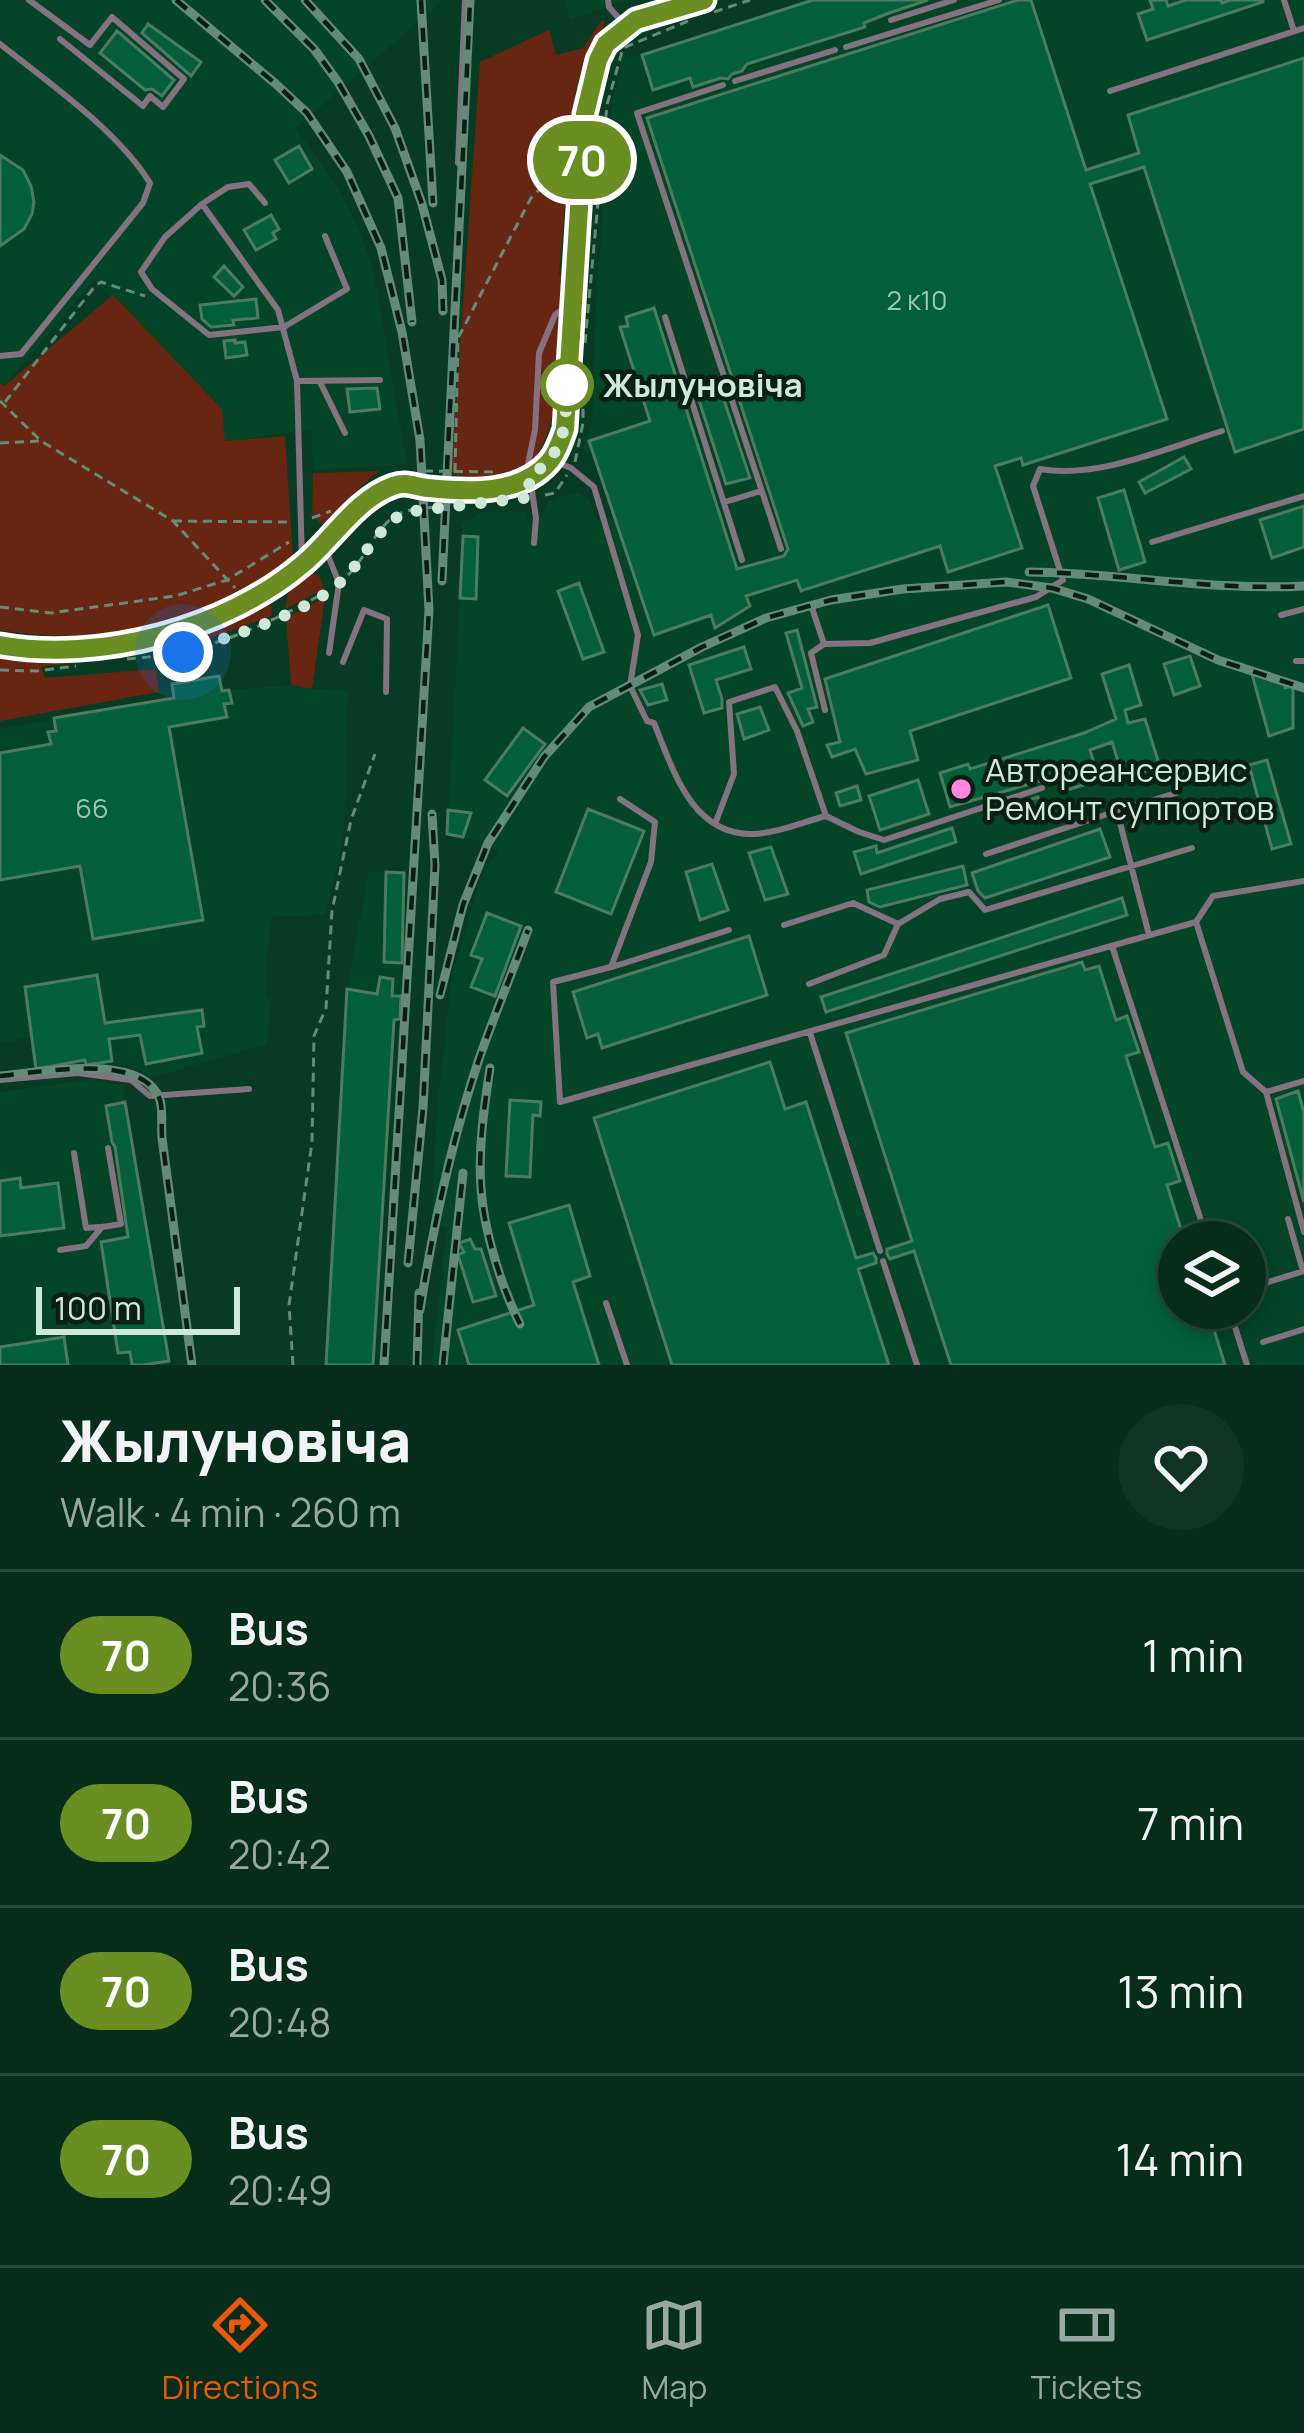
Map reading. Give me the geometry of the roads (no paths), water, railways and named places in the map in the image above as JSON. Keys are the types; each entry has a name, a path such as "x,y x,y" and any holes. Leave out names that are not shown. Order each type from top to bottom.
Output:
{"street":[{"path":"0,645 44,649 114,644 184,628 248,603 302,565 361,507 392,486 407,482 422,488 530,488 552,460 565,429 585,114 598,60 606,44 625,26 703,0"}],"lane":[{"path":"28,0 90,44 112,17 184,79 163,107 150,96 143,106 60,39"},
{"path":"458,163 465,0"},
{"path":"608,0 625,26"},
{"path":"891,20 954,0"},
{"path":"846,47 998,0"},
{"path":"1284,0 1294,31"},
{"path":"1111,91 1304,28"},
{"path":"0,44 74,102 140,167 149,183 143,202 22,354 0,356"},
{"path":"735,81 835,50"},
{"path":"723,85 638,113 781,549"},
{"path":"265,203 249,184 228,187 165,237 141,272 152,289 209,335 284,327 347,289 325,236"},
{"path":"202,204 278,310 284,327 297,381 302,565"},
{"path":"534,543 536,518 528,464 535,430 538,352 555,315 572,302"},
{"path":"665,317 742,560"},
{"path":"297,381 380,380"},
{"path":"320,381 345,433"},
{"path":"826,710 812,653 824,644 870,644 1036,597 1063,580 1033,486 1040,469 1063,473 1097,469 1222,431"},
{"path":"552,460 572,468 594,487 638,635 630,686 647,721 654,723 684,794 715,824 748,834 826,816 884,840 1042,788"},
{"path":"724,502 761,491"},
{"path":"1152,542 1304,496"},
{"path":"324,545 339,583 329,653"},
{"path":"812,608 824,644"},
{"path":"1281,615 1304,609"},
{"path":"343,662 364,610 387,620 386,692"},
{"path":"715,824 734,774 730,702 775,687 826,816"},
{"path":"986,854 1176,793"},
{"path":"610,967 651,862 655,822 620,800"},
{"path":"1117,811 1149,935"},
{"path":"808,985 884,955 898,924 940,899 969,892 985,910 1192,848"},
{"path":"729,930 553,982 560,1102 1196,922 1214,896 1304,880"},
{"path":"784,925 853,904 898,924"},
{"path":"1196,922 1243,1072 1266,1092 1304,1232"},
{"path":"1112,946 1201,1221"},
{"path":"810,1033 880,1251"},
{"path":"0,1080 78,1073 131,1080 150,1096 249,1089"},
{"path":"1266,1092 1304,1081"},
{"path":"74,1153 86,1228 121,1224 108,1148"},
{"path":"1266,1282 1303,1271 1288,1220"},
{"path":"60,1250 86,1246 102,1226"},
{"path":"883,1261 917,1365"},
{"path":"606,1303 627,1365"},
{"path":"1236,1329 1247,1365"},
{"path":"1263,1342 1304,1329"},
{"path":"1243,1352 1252,1349"}],"railway":[{"path":"176,0 307,113 347,172 381,248 402,332 420,440 429,610 384,1365"},
{"path":"265,0 314,49 338,82 398,198 412,322"},
{"path":"305,0 359,59 395,128 442,280 443,311"},
{"path":"421,0 433,203"},
{"path":"442,581 470,0"},
{"path":"1029,572 1304,586"},
{"path":"440,995 463,905 488,843 544,757 589,707 766,618 831,600 903,589 1006,582 1088,599 1218,660 1304,688"},
{"path":"408,1263 423,1108 435,865 432,814"},
{"path":"420,1310 460,1121 528,930"},
{"path":"490,1068 481,1144 483,1205 494,1258 520,1324"},
{"path":"0,1076 63,1069 112,1070 150,1085 160,1100 192,1365"},
{"path":"443,1365 463,1173"},
{"path":"417,1365 419,1293"}],"place":[{"name":"Жылуновіча","path":"567,385"},
{"name":"Автореансервис Ремонт суппортов","path":"961,789"}]}
